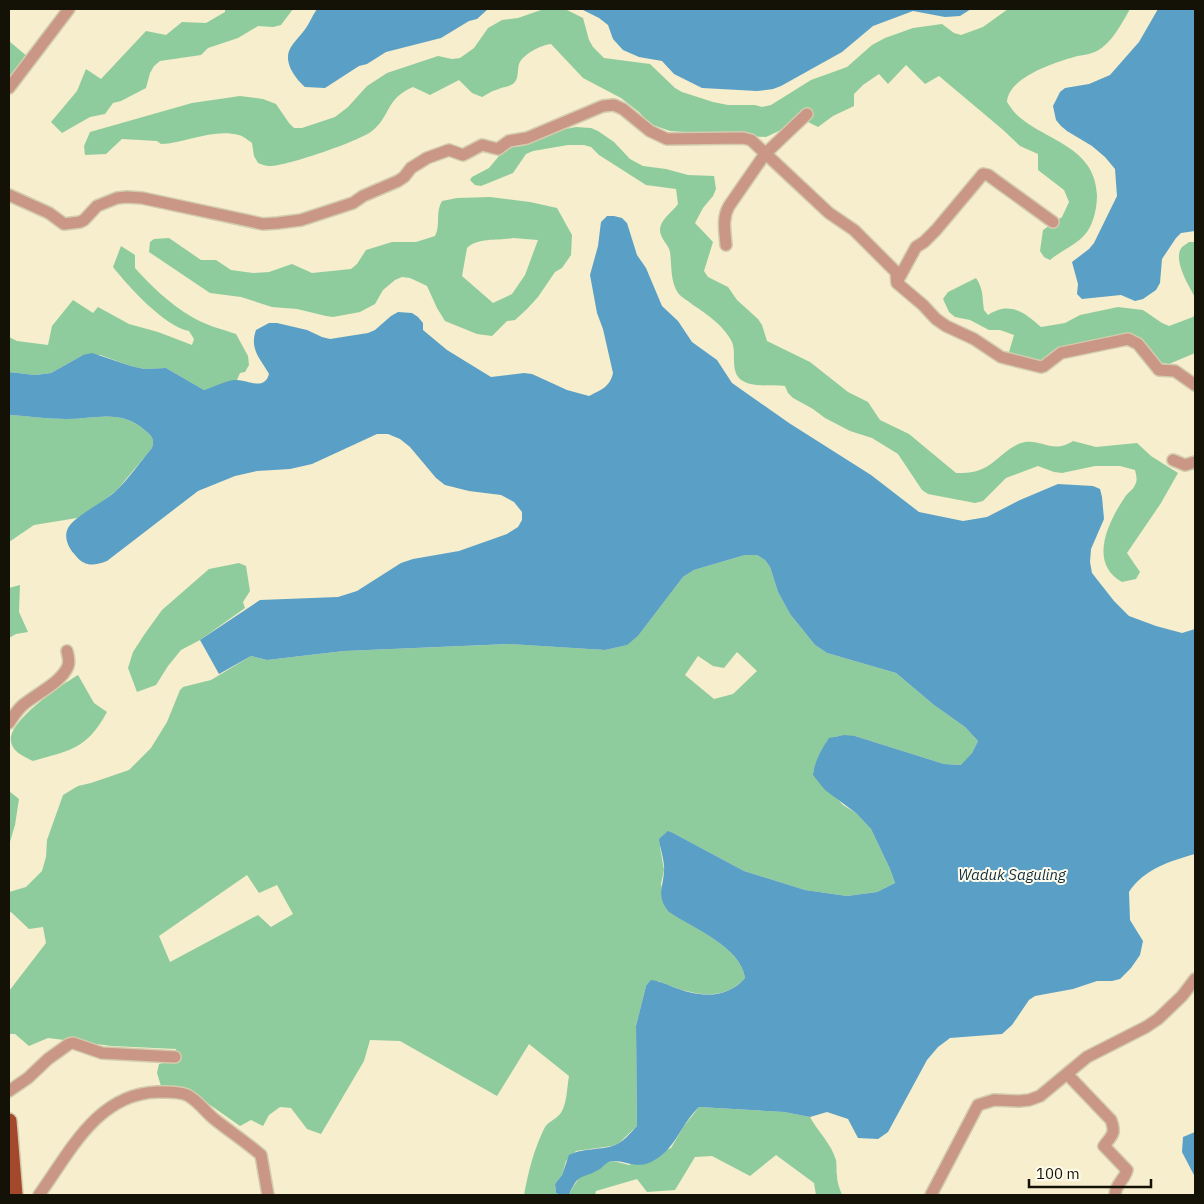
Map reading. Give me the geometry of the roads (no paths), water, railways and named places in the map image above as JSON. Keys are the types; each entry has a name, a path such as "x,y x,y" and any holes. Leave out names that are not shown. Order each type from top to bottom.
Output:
{"main road":[{"path":"9,1121 16,1195"}],"street":[{"path":"9,88 69,9"},
{"path":"9,195 49,213 64,224 80,222 97,206 117,198 127,197 142,198 263,224 301,220 352,203 363,196 398,181 411,168 448,150 463,155 482,145 498,149 509,141 528,138 603,106 614,106 623,109 650,131 667,139 743,138 751,140 829,212 854,230 896,272 896,282 940,322 983,344 1001,356 1041,367 1061,353 1128,339 1138,344 1159,370 1174,370 1195,385"},
{"path":"726,245 725,213 764,154 807,114"},
{"path":"896,282 916,247 936,230 983,174 988,175 1053,222"},
{"path":"1173,460 1185,464 1195,462"},
{"path":"9,724 24,704 55,682 67,669 69,662 67,651"},
{"path":"931,1195 978,1105 994,1100 1029,1100 1048,1090 1087,1057 1146,1027 1158,1018 1182,996 1195,979"},
{"path":"9,1091 28,1078 48,1059 73,1043 102,1053 175,1057"},
{"path":"1067,1074 1111,1120 1115,1130 1104,1146 1127,1170 1116,1188 1115,1195"},
{"path":"39,1195 80,1136 110,1106 147,1092 168,1092 182,1094 191,1098 261,1155 268,1195"}],"water":[{"path":"317,9 488,9 477,19 469,21 441,38 386,52 367,64 359,66 325,88 305,87 291,69 288,58 291,47"},
{"path":"581,9 971,9 960,16 945,17 913,11 873,26 842,52 781,86 757,91 702,88 674,74 662,61 639,57 623,50 613,39 608,25"},
{"path":"1158,9 1195,9 1195,231 1181,233 1176,238 1162,259 1160,283 1156,290 1143,299 1135,301 1121,295 1082,299 1077,294 1078,284 1072,262 1094,243 1117,196 1115,169 1092,146 1061,126 1056,120 1053,106 1060,92 1065,88 1089,84 1110,75 1139,42"},
{"name":"Waduk Saguling","path":"607,216 622,218 627,223 637,255 646,268 662,306 678,321 692,342 717,360 732,383 789,423 871,475 919,512 963,521 987,517 1020,500 1058,484 1093,486 1100,489 1104,519 1091,549 1090,562 1092,573 1114,601 1129,616 1182,633 1195,629 1195,854 1158,867 1142,877 1129,892 1130,920 1143,941 1140,955 1120,979 1097,981 1073,989 1035,996 1029,1000 1012,1025 1002,1034 950,1038 938,1047 927,1060 888,1132 878,1139 858,1138 848,1119 827,1112 810,1117 784,1112 699,1107 672,1144 659,1157 641,1165 618,1161 609,1162 600,1169 578,1179 569,1195 561,1195 556,1193 555,1184 562,1175 569,1155 619,1143 637,1126 636,1026 646,986 651,980 693,993 712,994 729,990 745,978 742,967 726,948 669,912 665,906 661,897 664,867 659,839 668,831 744,871 805,890 847,896 877,892 895,883 871,829 856,813 825,790 813,775 826,742 829,738 844,735 855,736 944,764 961,765 972,753 978,741 965,727 934,705 896,673 827,653 815,645 790,614 778,592 770,567 765,560 757,555 745,555 694,570 683,577 638,636 627,645 605,650 509,644 344,651 267,660 251,656 219,674 200,640 260,600 338,597 357,591 401,563 459,551 507,534 518,527 522,520 522,512 514,502 501,495 469,491 445,485 436,478 410,447 400,439 388,434 377,434 312,464 290,469 257,471 235,476 198,491 107,561 94,565 86,564 79,560 69,547 66,539 68,528 77,518 111,495 122,485 152,448 153,439 137,425 118,417 59,419 9,415 9,372 35,375 51,373 83,355 92,353 144,369 166,368 204,390 235,380 259,384 267,379 269,374 257,354 254,337 256,330 269,323 307,330 330,339 368,333 375,330 398,312 412,313 418,317 423,323 423,330 447,350 491,377 524,373 532,374 567,390 589,396 607,385 613,373 603,329 597,313 590,275 598,246 601,222"},
{"path":"1195,1132 1195,1177 1182,1152 1183,1137"}]}
